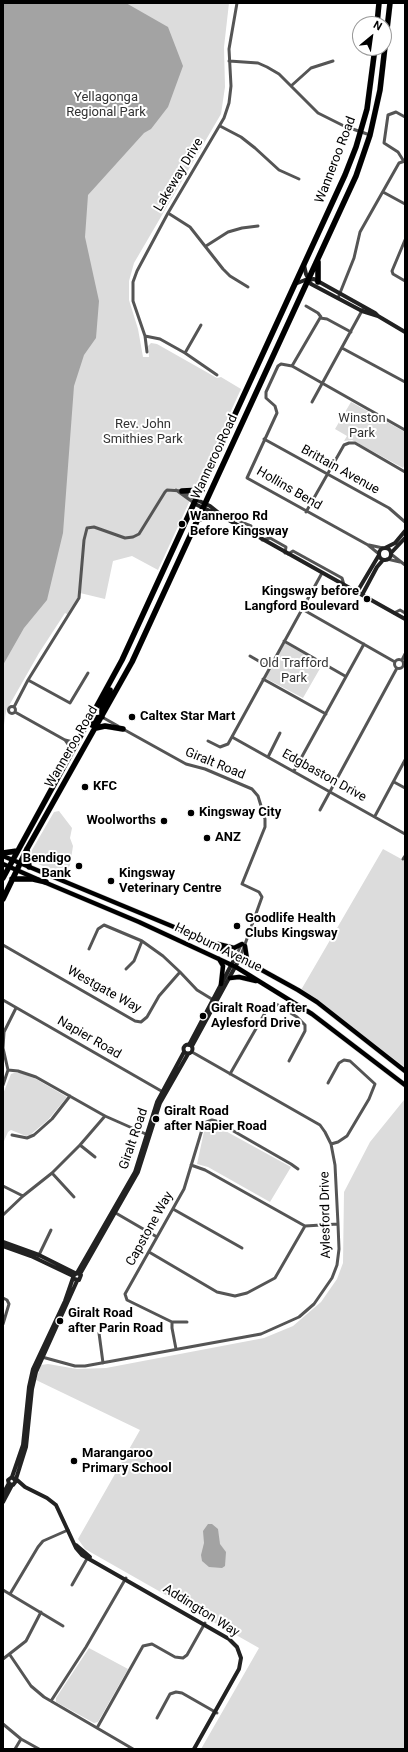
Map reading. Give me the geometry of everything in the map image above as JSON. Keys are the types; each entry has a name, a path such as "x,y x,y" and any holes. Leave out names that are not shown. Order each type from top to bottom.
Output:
{"highway":[{"path":"378,16 379,3"},
{"name":"Wanneroo Road","path":"3,900 27,849 132,662 356,176 370,135 380,90 390,3"},
{"name":"Wanneroo Road","path":"3,878 122,660 202,490 345,175 361,132 372,85 374,56"},
{"path":"318,260 318,282"},
{"path":"179,491 202,490"},
{"path":"199,519 206,517 228,519"},
{"path":"171,554 183,554"},
{"path":"69,758 74,757 95,719 102,717 102,707 119,674 122,660"},
{"path":"96,728 105,726 123,730"},
{"path":"37,815 41,816 47,806 54,801"},
{"path":"27,849 29,867"},
{"path":"3,855 17,851"},
{"path":"12,880 33,879 46,882"}],"main road":[{"name":"Hepburn Avenue","path":"3,855 212,944 253,965 317,1002 405,1071"},
{"name":"Hepburn Avenue","path":"3,864 219,958 234,966 312,1014 405,1085"},
{"path":"212,944 234,948 244,944 248,959 253,965"},
{"path":"219,958 224,966 222,984"},
{"path":"230,978 240,977 262,982"}],"street":[{"name":"Lakeway Drive","path":"147,352 145,336 133,301 133,282 137,271 168,213 220,126 229,103 231,86 229,49 237,3"},
{"path":"230,61 258,63 267,67 279,74 318,113 370,135"},
{"path":"292,86 311,68 334,61"},
{"path":"339,296 354,258 360,232 399,163 404,160 398,152 384,143 388,115 396,112 405,116"},
{"path":"220,126 241,137 256,148 279,170 299,179"},
{"path":"383,192 405,204"},
{"path":"168,213 190,227 223,269 230,276 248,287"},
{"path":"206,246 228,232 258,226"},
{"path":"405,240 392,271 393,274 405,281"},
{"path":"304,265 312,284 378,316 405,332"},
{"path":"295,284 309,279 318,282 339,296"},
{"path":"306,306 318,313 321,317 328,318 351,332"},
{"path":"312,402 363,309"},
{"path":"321,317 292,366 405,430"},
{"path":"185,353 201,326"},
{"path":"145,336 160,339 185,353 217,375"},
{"path":"342,348 405,382"},
{"name":"Hollins Bend","path":"292,366 281,364 278,366 266,392 266,398 277,410 247,478 368,545 379,554"},
{"name":"Brittain Avenue","path":"264,439 389,508 405,522"},
{"path":"306,512 344,444 355,443 404,470"},
{"path":"78,743 65,740 15,712 12,714 9,711 10,708 14,707 28,680 79,598 84,540 87,528 94,527 125,538 133,537 139,534 164,492 170,490 179,491 262,540 405,619"},
{"path":"179,491 196,502"},
{"path":"357,592 379,554 384,548 395,542 405,531"},
{"path":"362,595 377,567 405,538"},
{"name":"Hollins Bend","path":"368,545 384,548"},
{"path":"384,548 389,549 391,553 404,564"},
{"path":"287,554 293,551 342,578 344,585"},
{"path":"379,554 385,559 404,564"},
{"path":"208,741 220,747 228,744 322,573"},
{"path":"302,609 395,662 397,668 320,810"},
{"path":"394,613 400,610 405,613"},
{"path":"284,641 345,676"},
{"path":"294,770 364,644"},
{"path":"397,668 404,667 402,660 405,654"},
{"path":"250,656 269,667"},
{"path":"395,662 397,660 402,660"},
{"path":"28,680 70,703 88,673"},
{"path":"263,678 326,714"},
{"path":"14,707 15,712"},
{"name":"Giralt Road","path":"15,1478 23,1445 29,1387 40,1356 76,1276 115,1212 138,1165 164,1092 188,1053 184,1047 190,1046 215,1001 230,978 262,897 259,892 242,884 265,828 265,819 258,796 252,789 205,769 186,764 102,717"},
{"path":"268,757 280,733"},
{"name":"Edgbaston Drive","path":"232,737 294,770 405,834"},
{"path":"65,740 70,747 69,758"},
{"path":"375,816 405,760"},
{"path":"394,782 405,788"},
{"path":"89,949 98,929 104,925 142,941 163,956 197,990 215,1001"},
{"path":"126,969 134,961 142,941"},
{"name":"Westgate Way","path":"3,946 135,1021 141,1022 147,1017 159,996 180,972"},
{"name":"Giralt Road","path":"215,1001 222,984 234,966"},
{"name":"Napier Road","path":"3,1000 164,1092"},
{"path":"230,1074 268,1006 274,1004 297,1017 305,1025 306,1031 289,1061"},
{"path":"3,1085 8,1070 3,1048 4,1032 16,1008"},
{"path":"188,1053 190,1046"},
{"name":"Aylesford Drive","path":"40,1356 74,1366 103,1363 261,1334 299,1317 314,1304 332,1278 337,1265 339,1249 335,1165 331,1144 320,1125 230,1074 188,1053"},
{"path":"328,1083 339,1063 344,1060 350,1061 375,1084 369,1099 347,1136 331,1144"},
{"path":"8,1070 18,1071 36,1077 105,1116 148,1135"},
{"path":"12,1135 27,1138 34,1135 52,1118 70,1096"},
{"path":"3,1215 23,1196 52,1173 80,1145 105,1116"},
{"name":"Capstone Way","path":"186,1322 172,1322 127,1300 125,1294 184,1189 202,1126 208,1121 216,1121 298,1169"},
{"path":"80,1145 95,1157"},
{"path":"191,1165 205,1170 305,1226 338,1224"},
{"path":"52,1173 74,1197"},
{"path":"3,1186 23,1196"},
{"path":"173,1209 242,1248"},
{"path":"115,1212 157,1237"},
{"path":"149,1252 218,1292 235,1296 247,1293 275,1278 305,1226"},
{"path":"38,1257 51,1230"},
{"path":"3,1242 76,1276"},
{"path":"3,1246 38,1257"},
{"path":"3,1298 7,1300 9,1304 3,1324"},
{"path":"172,1322 176,1349"},
{"path":"99,1333 103,1363"},
{"path":"3,1494 11,1484 16,1483 15,1478 8,1479 11,1484"},
{"name":"Addington Way","path":"15,1478 25,1487 53,1502 75,1545 87,1557 235,1641 241,1649 243,1659 239,1674 195,1749"},
{"path":"3,1502 11,1484"},
{"name":"Addington Way","path":"11,1484 25,1487"},
{"path":"10,1594 38,1547 44,1541 68,1530"},
{"path":"72,1585 87,1557"},
{"path":"51,1701 86,1646 125,1579"},
{"path":"3,1590 63,1626"},
{"path":"3,1659 26,1641 41,1612"},
{"path":"97,1728 143,1646 152,1644 175,1658 183,1658 187,1655 205,1624"},
{"path":"10,1655 31,1686 51,1701 133,1749"},
{"path":"157,1718 170,1694 176,1692 182,1693 216,1713"},
{"path":"3,1724 21,1738 39,1749"},
{"path":"15,1749 21,1738"}],"green space":[{"name":"Yellagonga Regional Park","path":"3,3 229,3 224,47 225,87 221,114 134,263 129,281 129,300 138,329 143,357 149,357 148,346 151,343 157,344 217,378 221,377 241,389 158,570 132,556 113,561 105,599 80,593 69,615 65,613 39,653 6,711 3,732"},
{"name":"Winston Park","path":"351,402 405,432 405,464 403,468 352,440 344,441 347,436 335,429"},
{"name":"Old Trafford Park","path":"285,643 322,665 303,698 265,678"},
{"path":"59,811 72,828 70,838 73,846 70,865 65,875 38,864 31,858 32,850 54,812"},
{"path":"383,849 405,861 405,1067 301,990"},
{"path":"21,1073 36,1079 67,1097 48,1120 30,1135 26,1136 11,1130 8,1132 4,1141 3,1094 11,1074"},
{"path":"404,1100 405,1749 201,1749 259,1648 85,1549 78,1539 140,1430 36,1380 41,1365 48,1364 77,1369 106,1368 264,1338 293,1326 321,1302 337,1279 343,1263 344,1192 370,1142"},
{"path":"211,1123 291,1167 270,1202 208,1167 197,1164 205,1127"},
{"path":"89,1648 128,1669 98,1722 94,1723 56,1702 56,1698"}],"shaded area":[{"path":"3,3 126,3 168,27 183,66 168,107 151,129 144,133 88,195 85,237 99,301 96,338 84,355 74,386 63,533 47,600 24,628 3,665"},
{"path":"208,1524 212,1524 218,1529 220,1544 226,1552 225,1566 222,1568 209,1567 202,1561 201,1555 204,1543 203,1531"}],"place":[{"name":"Wanneroo Rd Before Kingsway","path":"182,524"},
{"name":"Kingsway before Langford Boulevard","path":"367,599"},
{"name":"Caltex Star Mart","path":"132,717"},
{"name":"KFC","path":"85,787"},
{"name":"Kingsway City","path":"191,813"},
{"name":"Woolworths","path":"164,821"},
{"name":"ANZ","path":"207,838"},
{"name":"Bendigo Bank","path":"79,866"},
{"name":"Kingsway Veterinary Centre","path":"111,881"},
{"name":"Goodlife Health Clubs Kingsway","path":"237,926"},
{"name":"Giralt Road after Aylesford Drive","path":"203,1016"},
{"name":"Giralt Road after Napier Road","path":"156,1119"},
{"name":"Giralt Road after Parin Road","path":"60,1321"},
{"name":"Marangaroo Primary School","path":"74,1461"}],"park label":[{"name":"Rev. John Smithies Park","path":"143,432"}]}
